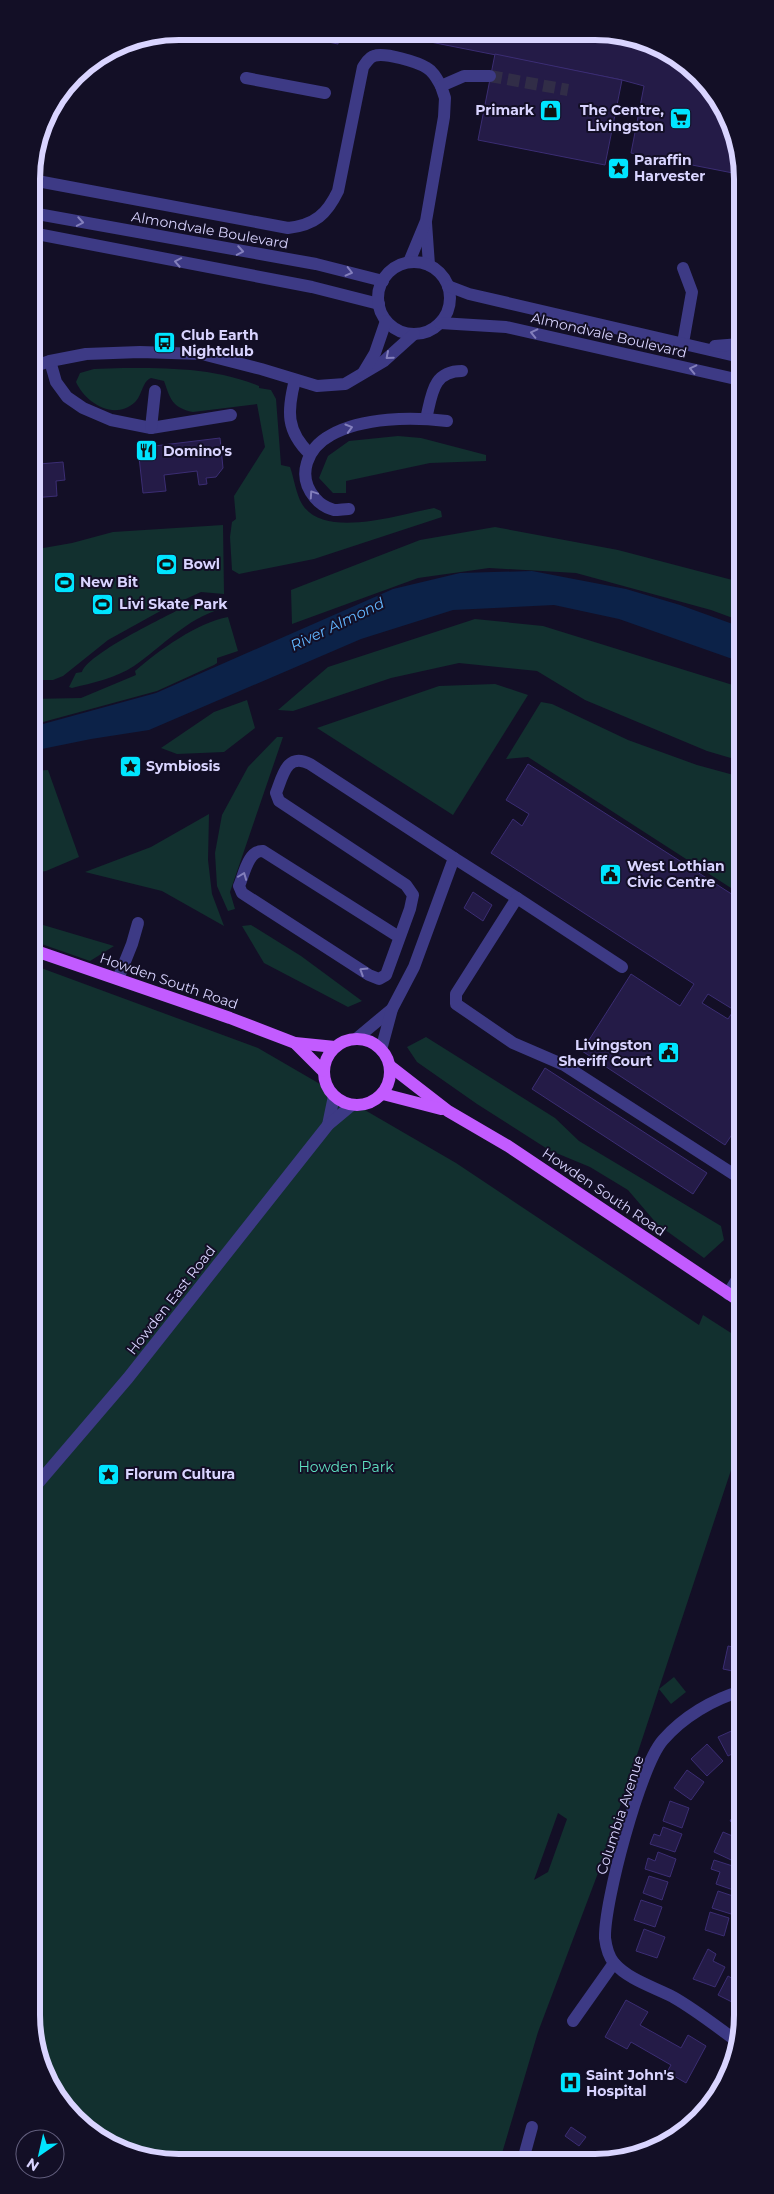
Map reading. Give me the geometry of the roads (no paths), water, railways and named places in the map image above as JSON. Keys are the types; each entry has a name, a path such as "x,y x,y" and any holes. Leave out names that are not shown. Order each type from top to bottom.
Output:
{"main road":[{"name":"Howden South Road","path":"40,952 230,1018 295,1044 335,1047 345,1041 356,1039"},
{"path":"356,1039 374,1044 381,1050"},
{"name":"Howden South Road","path":"295,1044 324,1071 328,1089 334,1096"},
{"path":"324,1071 327,1058 335,1047"},
{"name":"Howden South Road","path":"381,1050 390,1066 448,1111 508,1146 734,1297"},
{"path":"334,1096 342,1102 352,1105 369,1104 383,1094 390,1076 390,1066"},
{"name":"Howden South Road","path":"383,1094 448,1111"}],"street":[{"path":"40,182 288,228 297,227 320,217 330,208 338,191 363,67 368,59 374,55 390,56 426,66 434,73 442,86 445,98 444,117 426,221 409,262"},
{"path":"442,86 464,76 490,76"},
{"path":"246,78 325,93"},
{"name":"Almondvale Boulevard","path":"40,214 316,264 383,281"},
{"path":"426,221 429,265"},
{"path":"40,235 312,287 379,304"},
{"path":"409,262 420,262 438,270 448,286 450,299 448,312 440,323 424,333 414,334 394,328 386,320 379,304 378,296 383,281 389,272 409,262"},
{"path":"682,268 692,292 683,343"},
{"name":"Almondvale Boulevard","path":"448,286 469,294 734,355"},
{"path":"362,375 375,353 386,320"},
{"name":"Almondvale Boulevard","path":"440,323 506,327 734,379"},
{"path":"40,364 86,354 140,352 202,354 317,386 345,384 384,360 414,334"},
{"path":"702,347 734,344"},
{"path":"50,361 56,382 67,397 83,408 111,420 151,428 230,415"},
{"path":"426,419 437,381 443,374 462,371"},
{"path":"295,380 290,418 292,430 297,442 310,454"},
{"path":"151,428 155,391"},
{"path":"350,509 334,510 319,503 309,492 304,476 310,454 330,435 348,427 402,418 447,421"},
{"path":"399,937 263,851 254,853 249,861 239,886 242,893 368,975 379,980 386,975 413,900 410,889 279,801 276,793 289,766 296,759 310,764 622,967"},
{"path":"381,1050 392,1008 414,967 454,858"},
{"path":"517,898 456,994 456,1004 513,1044 564,1065 734,1174"},
{"path":"118,980 138,922"},
{"path":"356,1039 392,1008"},
{"name":"Howden East Road","path":"328,1125 334,1096"},
{"name":"Howden East Road","path":"40,1482 128,1378 328,1125 352,1105"},
{"path":"728,1294 734,1284"},
{"name":"Columbia Avenue","path":"614,1963 605,1939 608,1906 620,1856 648,1768 662,1741 684,1720 726,1696 734,1694"},
{"path":"573,2021 614,1963 630,1976 674,1998 732,2038"},
{"path":"525,2154 532,2127"}],"water":[{"name":"River Almond","path":"532,571 626,589 680,605 734,624 734,660 619,619 554,605 453,610 361,639 149,730 40,749 40,725 156,693 393,589 460,573"}],"tunnel":[{"path":"490,76 568,90"}],"place":[{"name":"Primark","path":"550,110"},
{"name":"The Centre, Livingston","path":"680,118"},
{"name":"Paraffin Harvester","path":"618,168"},
{"name":"Club Earth Nightclub","path":"165,343"},
{"name":"Domino's","path":"147,451"},
{"name":"Bowl","path":"167,564"},
{"name":"New Bit","path":"64,582"},
{"name":"Livi Skate Park","path":"103,604"},
{"name":"Symbiosis","path":"130,766"},
{"name":"West Lothian Civic Centre","path":"611,874"},
{"name":"Livingston Sheriff Court","path":"668,1053"},
{"name":"Florum Cultura","path":"109,1474"},
{"name":"Saint John's Hospital","path":"570,2083"}],"park label":[{"name":"Howden Park","path":"346,1467"}]}
